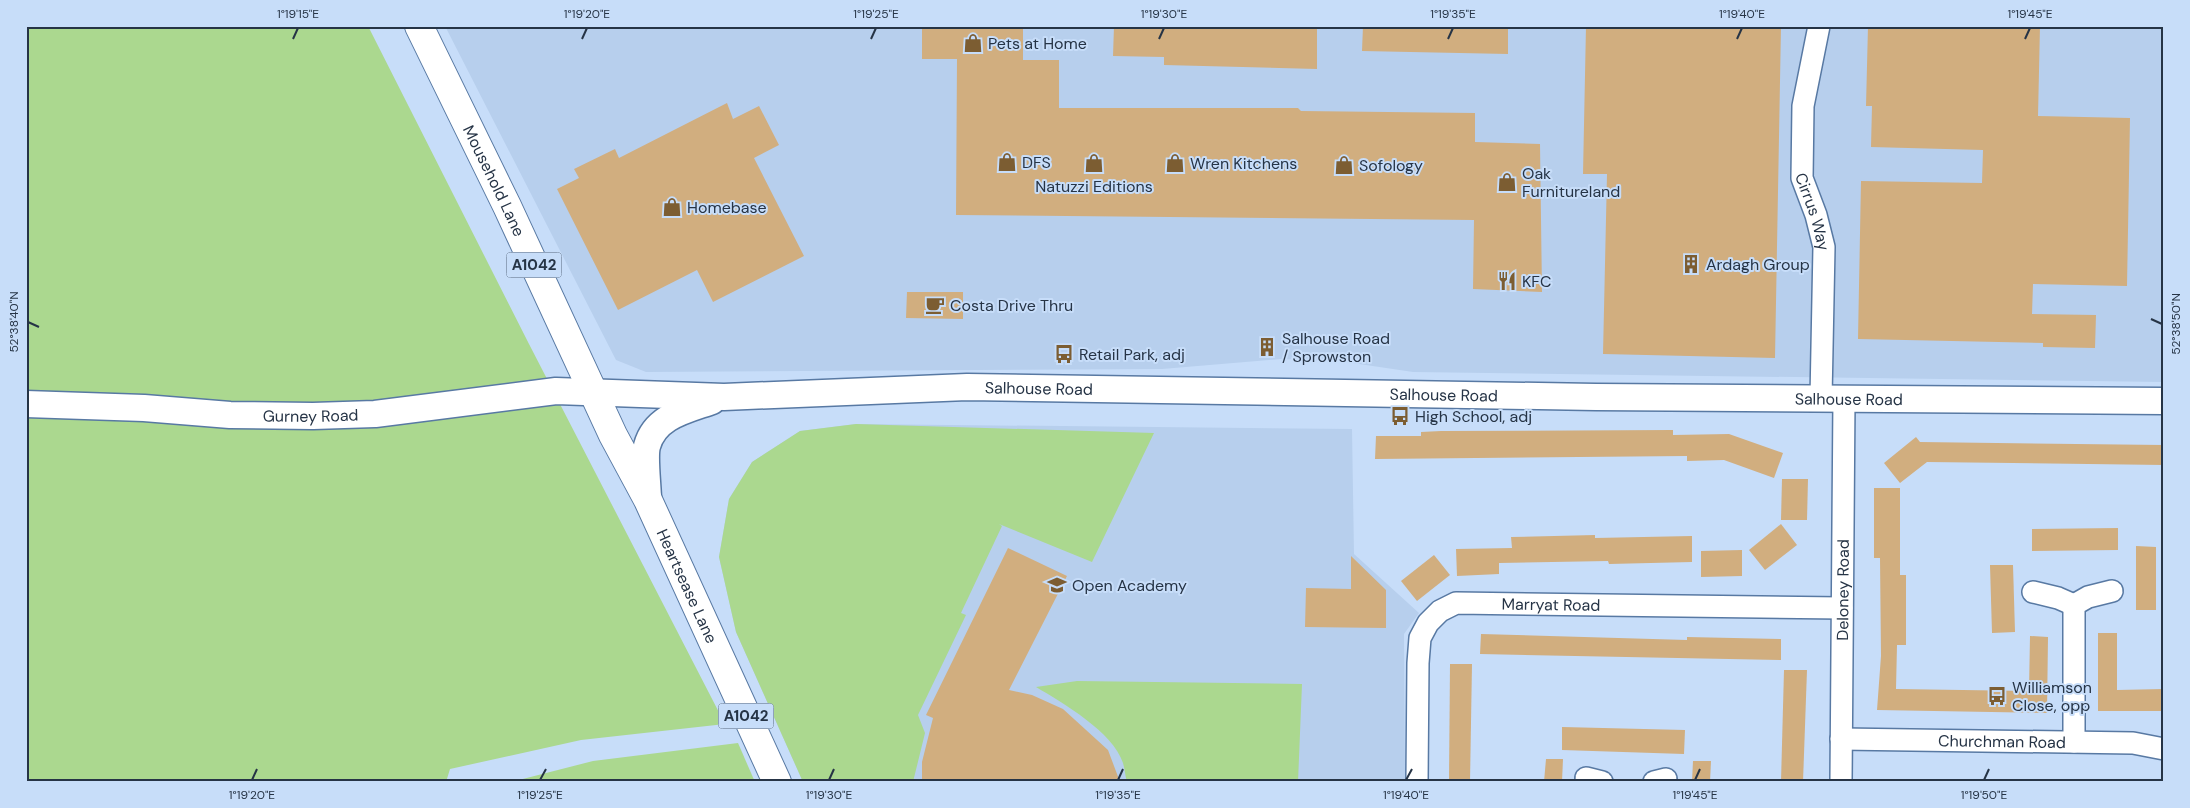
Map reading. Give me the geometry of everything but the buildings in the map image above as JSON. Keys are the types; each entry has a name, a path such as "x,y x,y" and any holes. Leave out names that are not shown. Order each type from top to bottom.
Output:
{"highway":[{"name":"Mousehold Lane","path":"419,26 507,206 593,392"},
{"name":"Heartsease Lane","path":"593,392 648,500 777,782"}],"street":[{"name":"Cirrus Way","path":"1819,26 1803,106 1802,178 1816,215 1824,247 1833,398"},
{"name":"Salhouse Road","path":"593,392 724,397 967,387 1596,397 2164,401"},
{"name":"Gurney Road","path":"26,404 144,408 230,415 322,416 375,414 532,393 593,392"},
{"name":"Salhouse Road","path":"648,500 647,446 657,427 669,417 724,397"},
{"name":"Deloney Road","path":"1833,398 1842,608 1841,782"},
{"path":"2074,606 2088,597 2112,591"},
{"path":"2033,592 2058,598 2074,606"},
{"name":"Marryat Road","path":"1417,782 1420,638 1428,622 1440,611 1456,603 1842,608"},
{"path":"2074,606 2074,742"},
{"name":"Churchman Road","path":"1841,739 2133,743 2164,749"}],"shaded area":[{"path":"445,26 2164,26 2164,382 1413,372 1339,361 1281,359 1162,369 646,372 616,360"},
{"name":"Open Academy","path":"856,424 1352,429 1354,554 1419,613 1404,634 1405,782 803,782 736,632 719,557 729,499 752,462 800,431"}],"green space":[{"path":"26,26 368,26 725,724 581,740 450,769 446,782 26,782"},
{"path":"856,424 1154,433 1092,562 999,524 1002,526 961,613 966,615 918,715 925,733 913,782 803,782 736,632 719,557 729,499 752,462 800,431"},
{"path":"1077,681 1302,684 1298,782 1127,782 1123,763 1109,740 1086,719 1036,687"},
{"path":"738,743 755,782 511,782 593,761"}],"place":[{"name":"Pets at Home","path":"973,43"},
{"name":"DFS","path":"1007,162"},
{"name":"Natuzzi Editions","path":"1094,163"},
{"name":"Wren Kitchens","path":"1175,163"},
{"name":"Sofology","path":"1344,165"},
{"name":"Oak Furnitureland","path":"1507,182"},
{"name":"Homebase","path":"672,207"},
{"name":"Ardagh Group","path":"1691,264"},
{"name":"KFC","path":"1507,281"},
{"name":"Costa Drive Thru","path":"935,305"},
{"name":"Salhouse Road / Sprowston","path":"1267,347"},
{"name":"Retail Park, adj","path":"1064,354"},
{"name":"High School, adj","path":"1400,416"},
{"name":"Open Academy","path":"1057,585"},
{"name":"Williamson Close, opp","path":"1997,696"}]}
